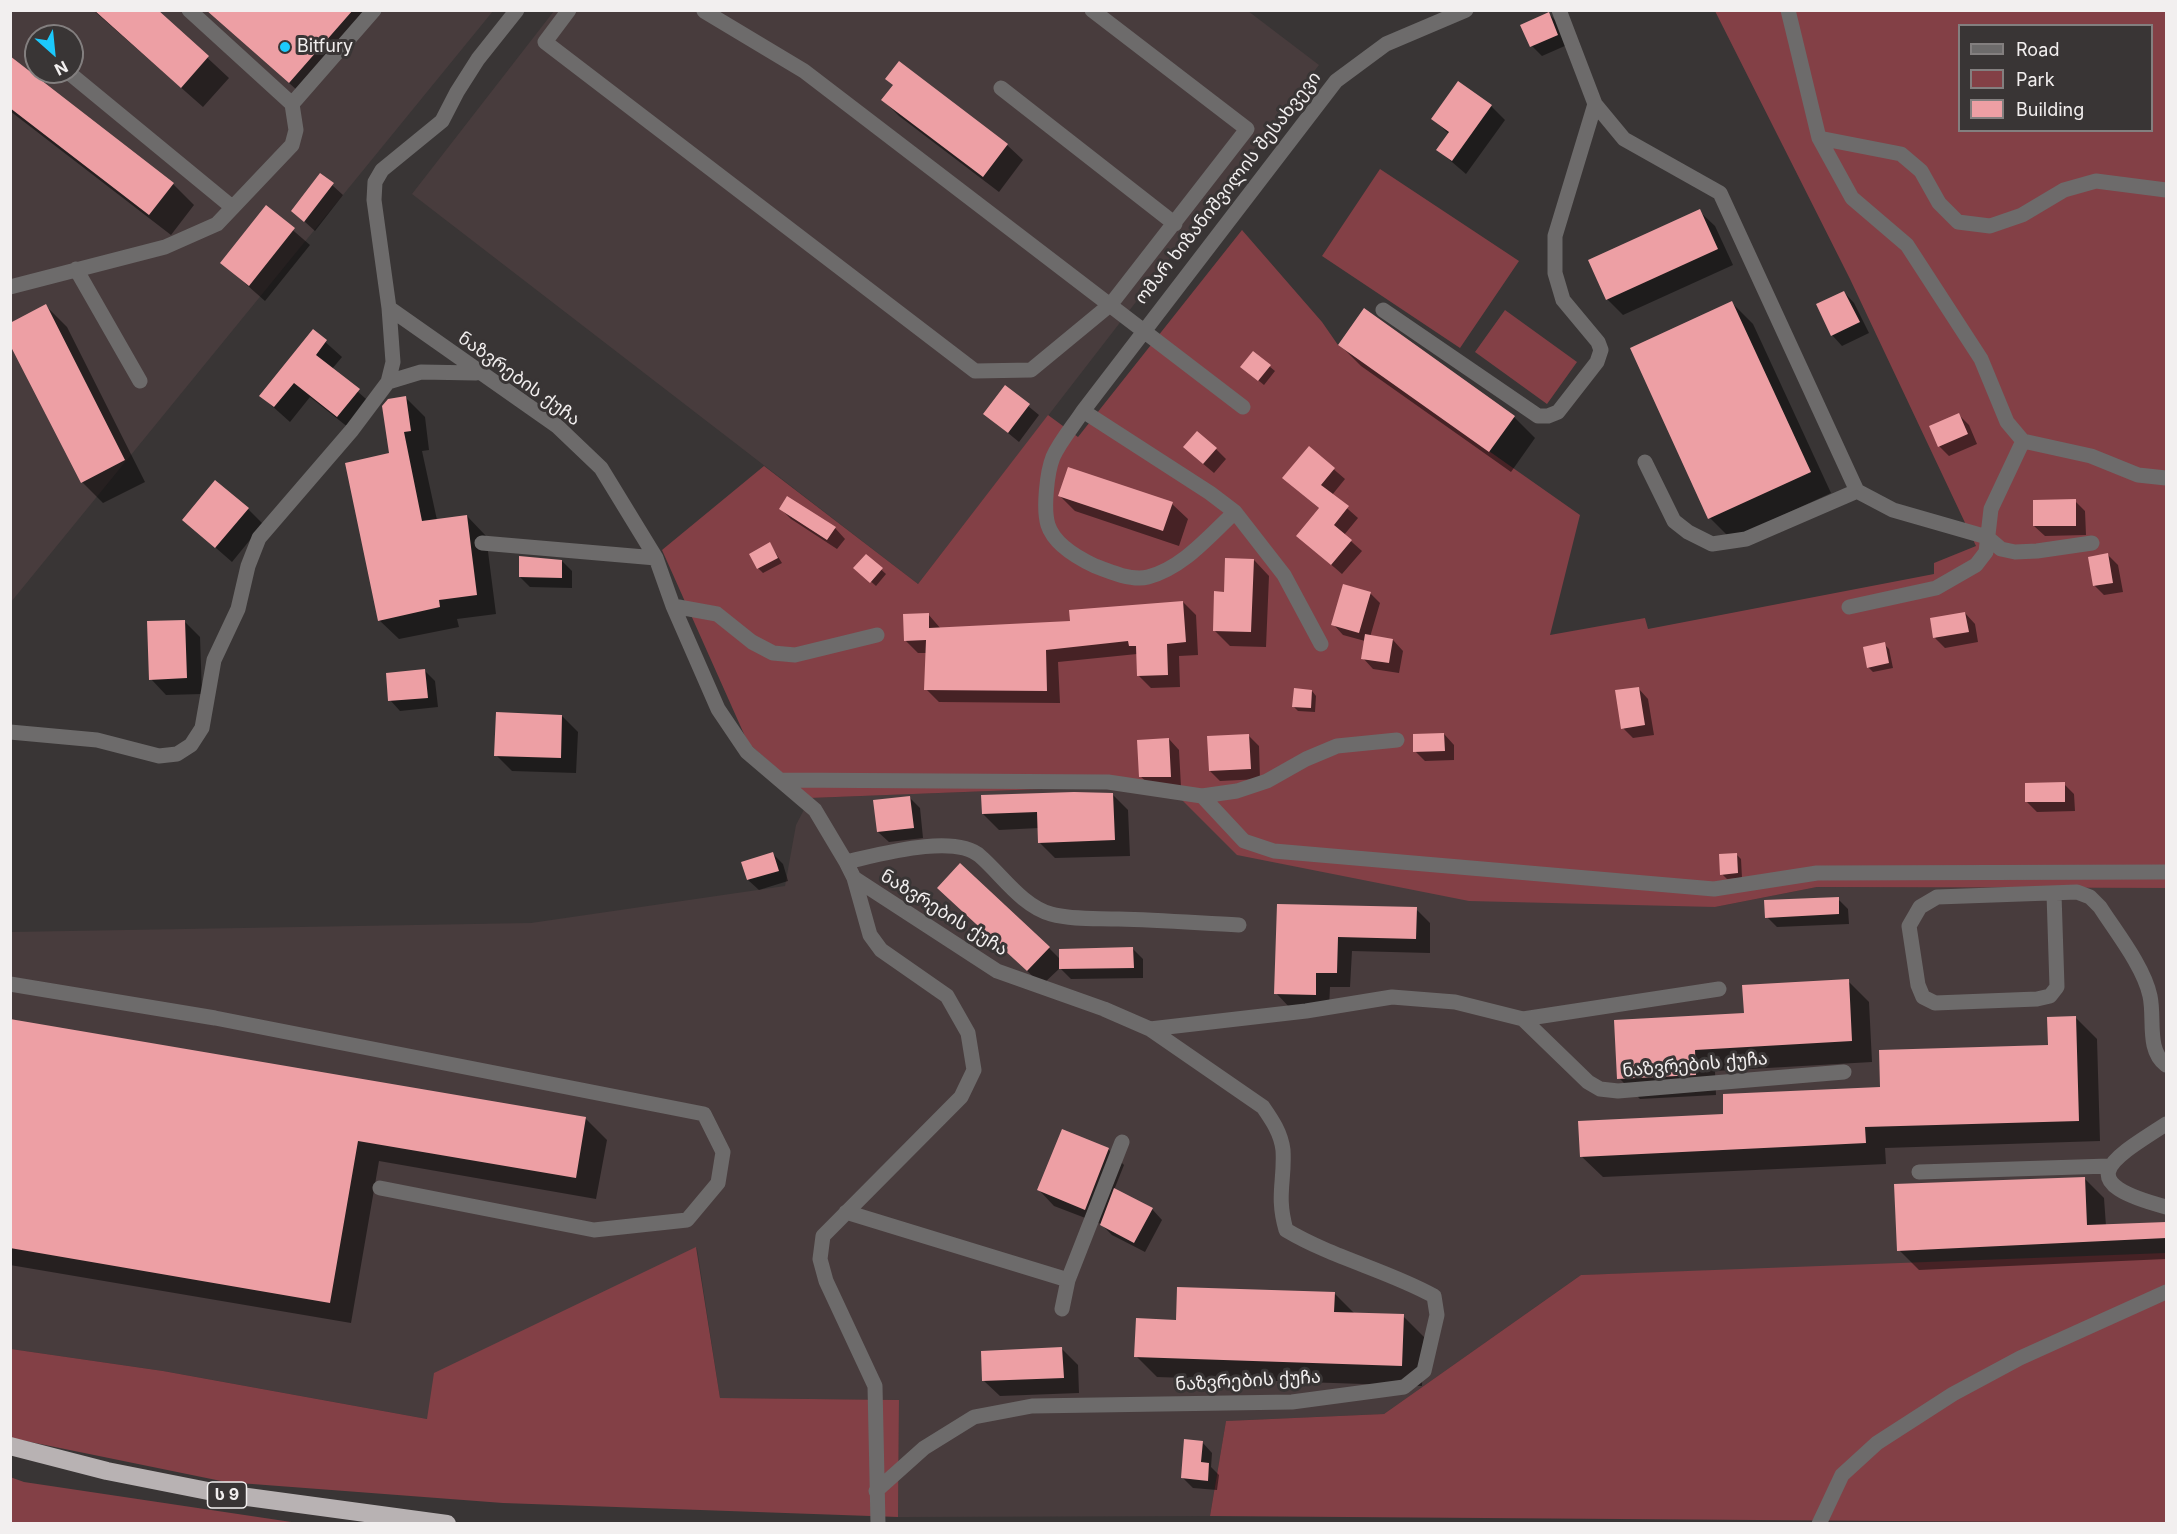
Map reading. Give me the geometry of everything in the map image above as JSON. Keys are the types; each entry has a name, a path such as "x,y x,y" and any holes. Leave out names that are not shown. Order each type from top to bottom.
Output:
{"highway":[{"name":"ს 9","path":"10,1446 107,1471 218,1493 447,1524"}],"street":[{"path":"10,286 165,247 217,224 292,145 296,130 292,104 189,10"},
{"path":"292,104 374,10"},
{"path":"10,732 97,740 159,756 177,754 191,745 202,728 214,660 238,609 248,566 260,538 352,430 388,382 393,362 389,308 374,200 375,182 382,170 442,121 478,59 517,10"},
{"path":"569,10 545,42 975,371 1031,370 1112,304 1247,129 1092,10"},
{"name":"ომარ ხიზანიშვილის შესახვევი","path":"1235,512 1167,571 1145,578 1114,573 1085,562 1063,546 1048,525 1046,489 1053,457 1083,411 1336,81 1386,44 1466,10"},
{"path":"1558,10 1595,104 1624,139 1720,193 1857,491 1893,510 1987,537 2001,549 2015,552 2092,543"},
{"path":"1788,10 1819,138 1852,198 1907,245 1982,359 2007,422 2023,441 2091,456 2138,475 2166,478"},
{"path":"704,11 804,72 1112,304 1244,407"},
{"path":"83,84 232,207"},
{"path":"1001,88 1174,224"},
{"path":"1383,310 1538,416 1558,412 1597,362 1601,350 1598,342 1563,300 1556,273 1555,245 1555,236 1595,104"},
{"path":"1819,138 1901,154 1921,171 1939,203 1958,222 1990,226 2022,215 2064,190 2096,181 2166,190"},
{"path":"76,269 140,381"},
{"name":"ნაზვრების ქუჩა","path":"389,308 477,373 557,426 601,468 656,558 673,606 718,709 747,752 815,810 854,878 870,935 881,950 947,996 968,1034 974,1070 961,1097 823,1236 820,1259 826,1281 875,1386 876,1491 879,1524"},
{"path":"388,382 421,372 477,373"},
{"path":"1083,411 1210,493 1235,512 1284,575 1321,644"},
{"path":"1849,607 1936,588 1976,565 1986,552 1991,509 2023,441"},
{"path":"1645,462 1674,521 1688,532 1712,544 1746,539 1857,491"},
{"path":"482,543 656,558"},
{"path":"673,606 717,614 752,642 773,653 795,655 877,635"},
{"path":"781,780 1108,782 1202,796 1237,791 1267,781 1306,759 1337,746 1397,740"},
{"path":"1202,796 1244,841 1274,851 1714,889 1817,873 2166,872"},
{"path":"846,862 919,847 952,846 979,854 998,876 1027,901 1049,914 1077,918 1239,925"},
{"path":"2078,892 2081,871"},
{"name":"ნაზვრების ქუჩა","path":"854,878 997,971 1104,1009 1150,1029 1263,1107 1276,1125 1283,1149 1279,1195 1286,1230 1307,1242 1415,1285 1434,1296 1437,1315 1424,1371 1404,1387 1292,1402 1032,1406 974,1416 924,1448 876,1491"},
{"path":"2054,894 2057,987 2050,996 2037,999 1935,1003 1923,997 1918,985 1909,926 1920,907 1937,897 2078,892 2091,897 2100,907 2143,976 2153,1013 2153,1047 2158,1059 2166,1065"},
{"path":"10,984 215,1018 704,1114 723,1152 718,1183 687,1220 594,1230 380,1188"},
{"path":"1150,1029 1306,1011 1392,997 1455,1002 1523,1019 1719,989"},
{"name":"ნაზვრების ქუჩა","path":"1523,1019 1588,1082 1600,1089 1618,1091 1844,1072"},
{"path":"2166,1124 2119,1154 2109,1166 2108,1179 2115,1188 2136,1199 2166,1207"},
{"path":"1062,1309 1068,1280 1122,1142"},
{"path":"1919,1172 2109,1166"},
{"path":"846,1212 1068,1280"},
{"path":"1819,1524 1842,1475 1877,1443 1953,1394 2019,1358 2166,1292"}],"shaded area":[{"path":"11,11 493,11 11,602"},
{"path":"554,11 1248,11 1319,65 918,584 412,194"},
{"path":"1119,786 1715,907 1817,887 2166,888 2166,1256 1581,1275 1384,1414 1226,1421 1210,1516 898,1517 899,1400 720,1398 697,1248 427,1419 163,1371 11,1349 11,932 531,923 785,886 796,825 810,798"}],"green space":[{"path":"1715,11 2166,11 2166,888 1817,887 1715,907 1469,901 1237,855 1180,798 1119,786 810,798 748,743 662,550 764,466 918,584 1048,415 1078,437 1242,230 1322,322 1338,345 1580,515 1550,635 1645,618 1648,629 1934,574 1934,563 1976,546 1850,279"},
{"path":"1380,169 1519,261 1460,348 1322,256"},
{"path":"1505,310 1577,362 1547,404 1475,352"},
{"path":"696,1247 720,1398 899,1400 898,1517 503,1503 226,1482 11,1438 11,1349 163,1371 427,1419 434,1373"},
{"path":"2166,1253 2166,1523 1210,1516 1226,1421 1384,1414 1581,1275"},
{"path":"10,1477 24,1482 298,1523 11,1523"}],"building":[{"path":"94,10 158,10 209,56 181,88"},
{"name":"Bitfury","path":"206,10 353,10 289,83"},
{"path":"1549,12 1558,35 1530,47 1520,25"},
{"path":"10,56 24,67 24,84 46,84 174,183 149,215 10,108"},
{"path":"899,61 1008,144 983,177 881,100 893,85 885,79"},
{"path":"1458,81 1492,105 1452,161 1436,150 1449,132 1431,119"},
{"path":"320,173 334,183 304,222 291,211"},
{"path":"266,205 295,228 249,286 220,263"},
{"path":"1700,209 1718,249 1606,300 1588,260"},
{"path":"1844,291 1860,322 1831,336 1816,304"},
{"path":"1732,301 1811,472 1708,519 1630,348"},
{"path":"46,304 125,460 81,483 10,345 10,323"},
{"path":"1364,308 1515,416 1489,452 1338,345"},
{"path":"313,329 327,340 316,355 360,389 337,417 294,383 274,407 259,396"},
{"path":"1253,351 1271,365 1258,381 1240,367"},
{"path":"1005,385 1030,404 1008,433 983,414"},
{"path":"406,396 411,431 404,432 422,521 467,515 477,595 439,600 440,607 378,621 345,463 389,453 382,406 388,399"},
{"path":"1959,413 1968,434 1938,447 1929,426"},
{"path":"1197,431 1217,448 1203,464 1183,447"},
{"path":"1309,446 1335,468 1321,485 1349,506 1334,525 1352,540 1331,565 1296,536 1319,508 1282,478"},
{"path":"1068,467 1173,502 1163,531 1058,496"},
{"path":"215,480 249,508 215,548 182,520"},
{"path":"787,496 836,527 827,540 779,509"},
{"path":"2076,499 2076,526 2033,526 2033,500"},
{"path":"770,542 778,558 757,569 749,554"},
{"path":"2108,553 2113,583 2093,586 2088,557"},
{"path":"866,554 883,568 870,583 853,568"},
{"path":"519,556 562,560 562,578 519,577"},
{"path":"1225,558 1254,559 1251,632 1213,631 1214,591 1224,592"},
{"path":"1343,584 1371,592 1359,633 1331,625"},
{"path":"1183,601 1186,642 1167,644 1168,675 1137,676 1136,646 1129,646 1128,641 1046,650 1047,691 924,690 926,640 904,641 903,614 929,613 929,628 1070,621 1069,610"},
{"path":"1965,612 1969,632 1933,638 1930,618"},
{"path":"185,620 187,678 149,680 147,621"},
{"path":"1365,634 1393,639 1389,663 1361,659"},
{"path":"1885,642 1889,663 1867,668 1863,647"},
{"path":"425,669 428,698 388,701 386,673"},
{"path":"1639,687 1645,725 1621,729 1615,690"},
{"path":"1294,688 1312,690 1311,708 1292,707"},
{"path":"496,712 562,715 561,758 494,756"},
{"path":"1444,733 1445,751 1413,752 1413,734"},
{"path":"1249,734 1251,769 1209,771 1207,736"},
{"path":"1169,738 1171,777 1139,777 1137,740"},
{"path":"2065,782 2065,802 2025,802 2025,783"},
{"path":"1113,793 1115,840 1038,843 1037,812 982,814 981,795"},
{"path":"910,796 914,828 877,832 873,800"},
{"path":"773,852 779,871 747,880 741,862"},
{"path":"1737,853 1738,873 1720,875 1719,854"},
{"path":"960,863 1050,947 1027,971 937,888"},
{"path":"1839,897 1839,914 1765,918 1764,900"},
{"path":"1277,904 1417,907 1416,939 1338,937 1337,973 1316,973 1316,995 1274,994"},
{"path":"1133,947 1134,968 1059,969 1059,949"},
{"path":"1849,979 1852,1041 1695,1050 1696,1075 1617,1079 1614,1020 1744,1013 1742,985"},
{"path":"2076,1016 2079,1121 1865,1127 1866,1143 1580,1157 1578,1121 1723,1114 1723,1094 1880,1087 1879,1050 2048,1045 2047,1017"},
{"path":"10,1019 586,1117 576,1178 358,1141 330,1303 10,1248"},
{"path":"1062,1129 1109,1148 1085,1210 1037,1190"},
{"path":"2085,1177 2087,1225 2166,1222 2166,1238 1897,1251 1894,1184"},
{"path":"1114,1188 1153,1208 1134,1243 1100,1225"},
{"path":"1177,1287 1335,1292 1334,1312 1404,1314 1402,1366 1134,1357 1136,1318 1176,1320"},
{"path":"1062,1347 1064,1378 982,1381 981,1351"},
{"path":"1184,1439 1203,1441 1201,1462 1209,1463 1208,1481 1181,1478"}],"place":[{"name":"Bitfury","path":"285,47"}]}
